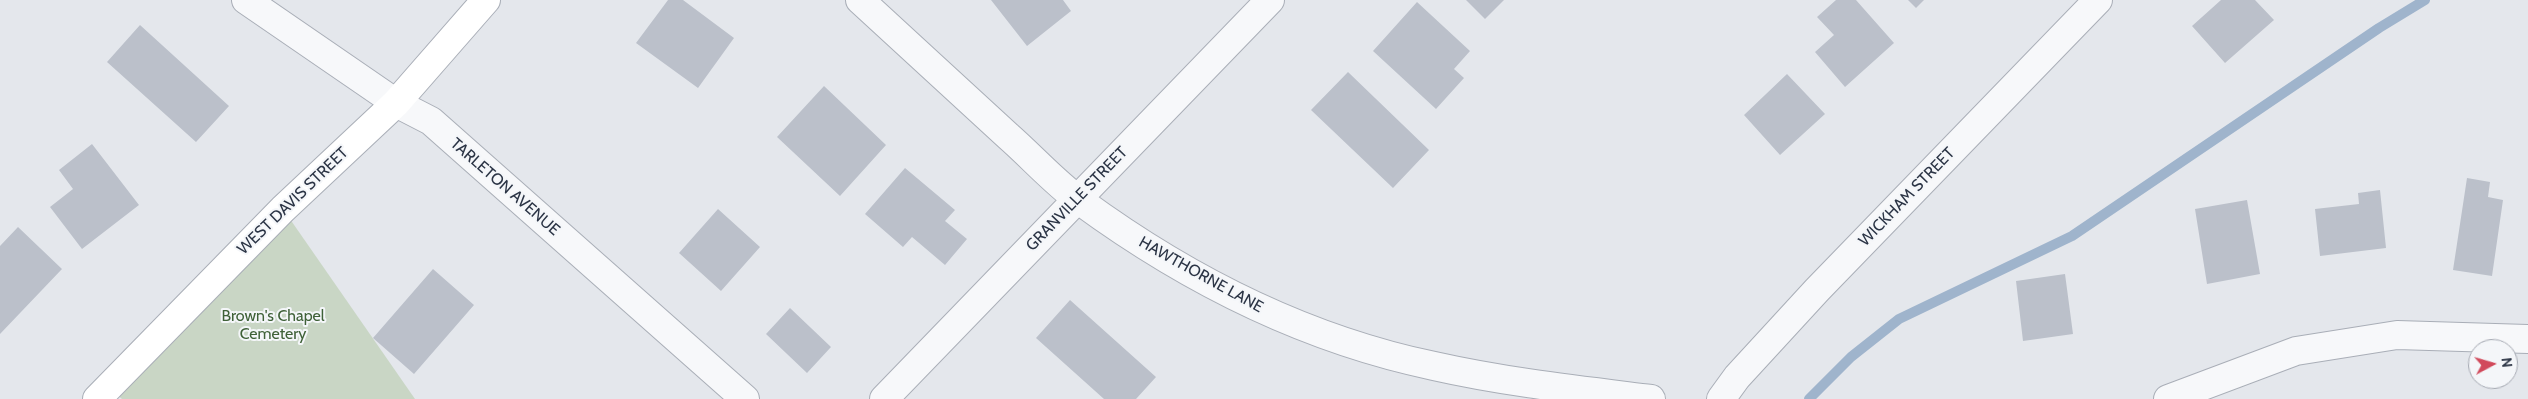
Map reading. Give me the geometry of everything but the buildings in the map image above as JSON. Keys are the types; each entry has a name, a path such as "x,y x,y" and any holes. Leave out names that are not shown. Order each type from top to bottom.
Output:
{"street":[{"name":"TARLETON AVENUE","path":"246,0 396,103 431,121 745,399"},
{"name":"WEST DAVIS STREET","path":"97,399 283,209 396,103 486,0"},
{"name":"HAWTHORNE LANE","path":"860,0 1077,199 1132,238 1220,289 1274,315 1362,346 1433,366 1553,387 1651,399"},
{"name":"GRANVILLE STREET","path":"884,399 1270,0"},
{"name":"WICKHAM STREET","path":"1721,399 1737,377 1810,298 2098,0"},
{"path":"2168,399 2296,351 2397,335 2528,339"}],"green space":[{"name":"Brown's Chapel Cemetery","path":"283,209 415,399 122,399 108,387"}],"waterway":[{"path":"1809,399 1851,357 1899,319 2072,236 2379,28 2425,0"}]}
